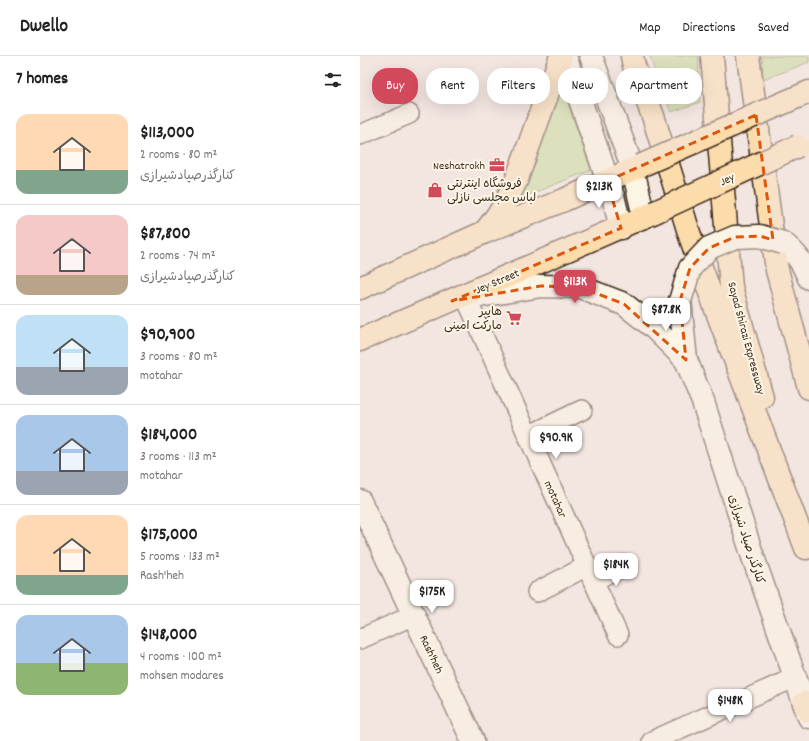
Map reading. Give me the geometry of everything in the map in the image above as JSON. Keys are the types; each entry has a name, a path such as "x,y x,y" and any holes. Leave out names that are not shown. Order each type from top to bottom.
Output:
{"main road":[{"path":"486,232 502,209 516,181 561,56"},
{"path":"565,56 613,196 621,228"},
{"path":"591,56 637,168 649,215"},
{"path":"632,56 634,66 653,116 690,236 807,554"},
{"path":"748,56 777,270 809,388"},
{"name":"Sayad Shirazi Expressway","path":"712,59 731,287 807,554"},
{"path":"360,288 809,92"},
{"name":"Jey","path":"649,215 804,144"},
{"name":"Jey Street","path":"360,340 459,299 649,215"},
{"path":"686,360 680,301 690,268 709,248 735,237 760,236 783,243 794,252 803,265 809,278"},
{"path":"459,299 541,286 580,287 624,304 653,327 686,360"},
{"name":"کنارگذر صیاد شیرازی","path":"686,360 702,402 752,554 808,710"},
{"name":"Rash'heh","path":"362,508 473,741"}],"street":[{"path":"360,135 409,114"},
{"name":"motahar","path":"459,299 528,436 618,635"},
{"path":"528,436 582,410"},
{"path":"537,592 590,574 624,565"},
{"path":"360,639 414,615"},
{"path":"652,741 796,677"}],"highlighted area":[{"path":"756,115 773,240 760,236 735,237 709,248 690,268 680,301 686,360 624,304 580,287 541,286 452,301 621,228 607,181"}],"green space":[{"path":"650,56 698,56 699,68 654,68"},
{"path":"762,56 809,56 809,62 763,80"},
{"path":"558,91 558,104 568,104 591,170 518,199"},
{"path":"668,104 694,104 671,112"}],"place":[{"name":"Neshatrokh","path":"497,165"},
{"name":"فروشگاه اینترنتی لباس مجلسی نازلی","path":"435,190"},
{"name":"هایپر مارکت امینی","path":"514,318"}]}
